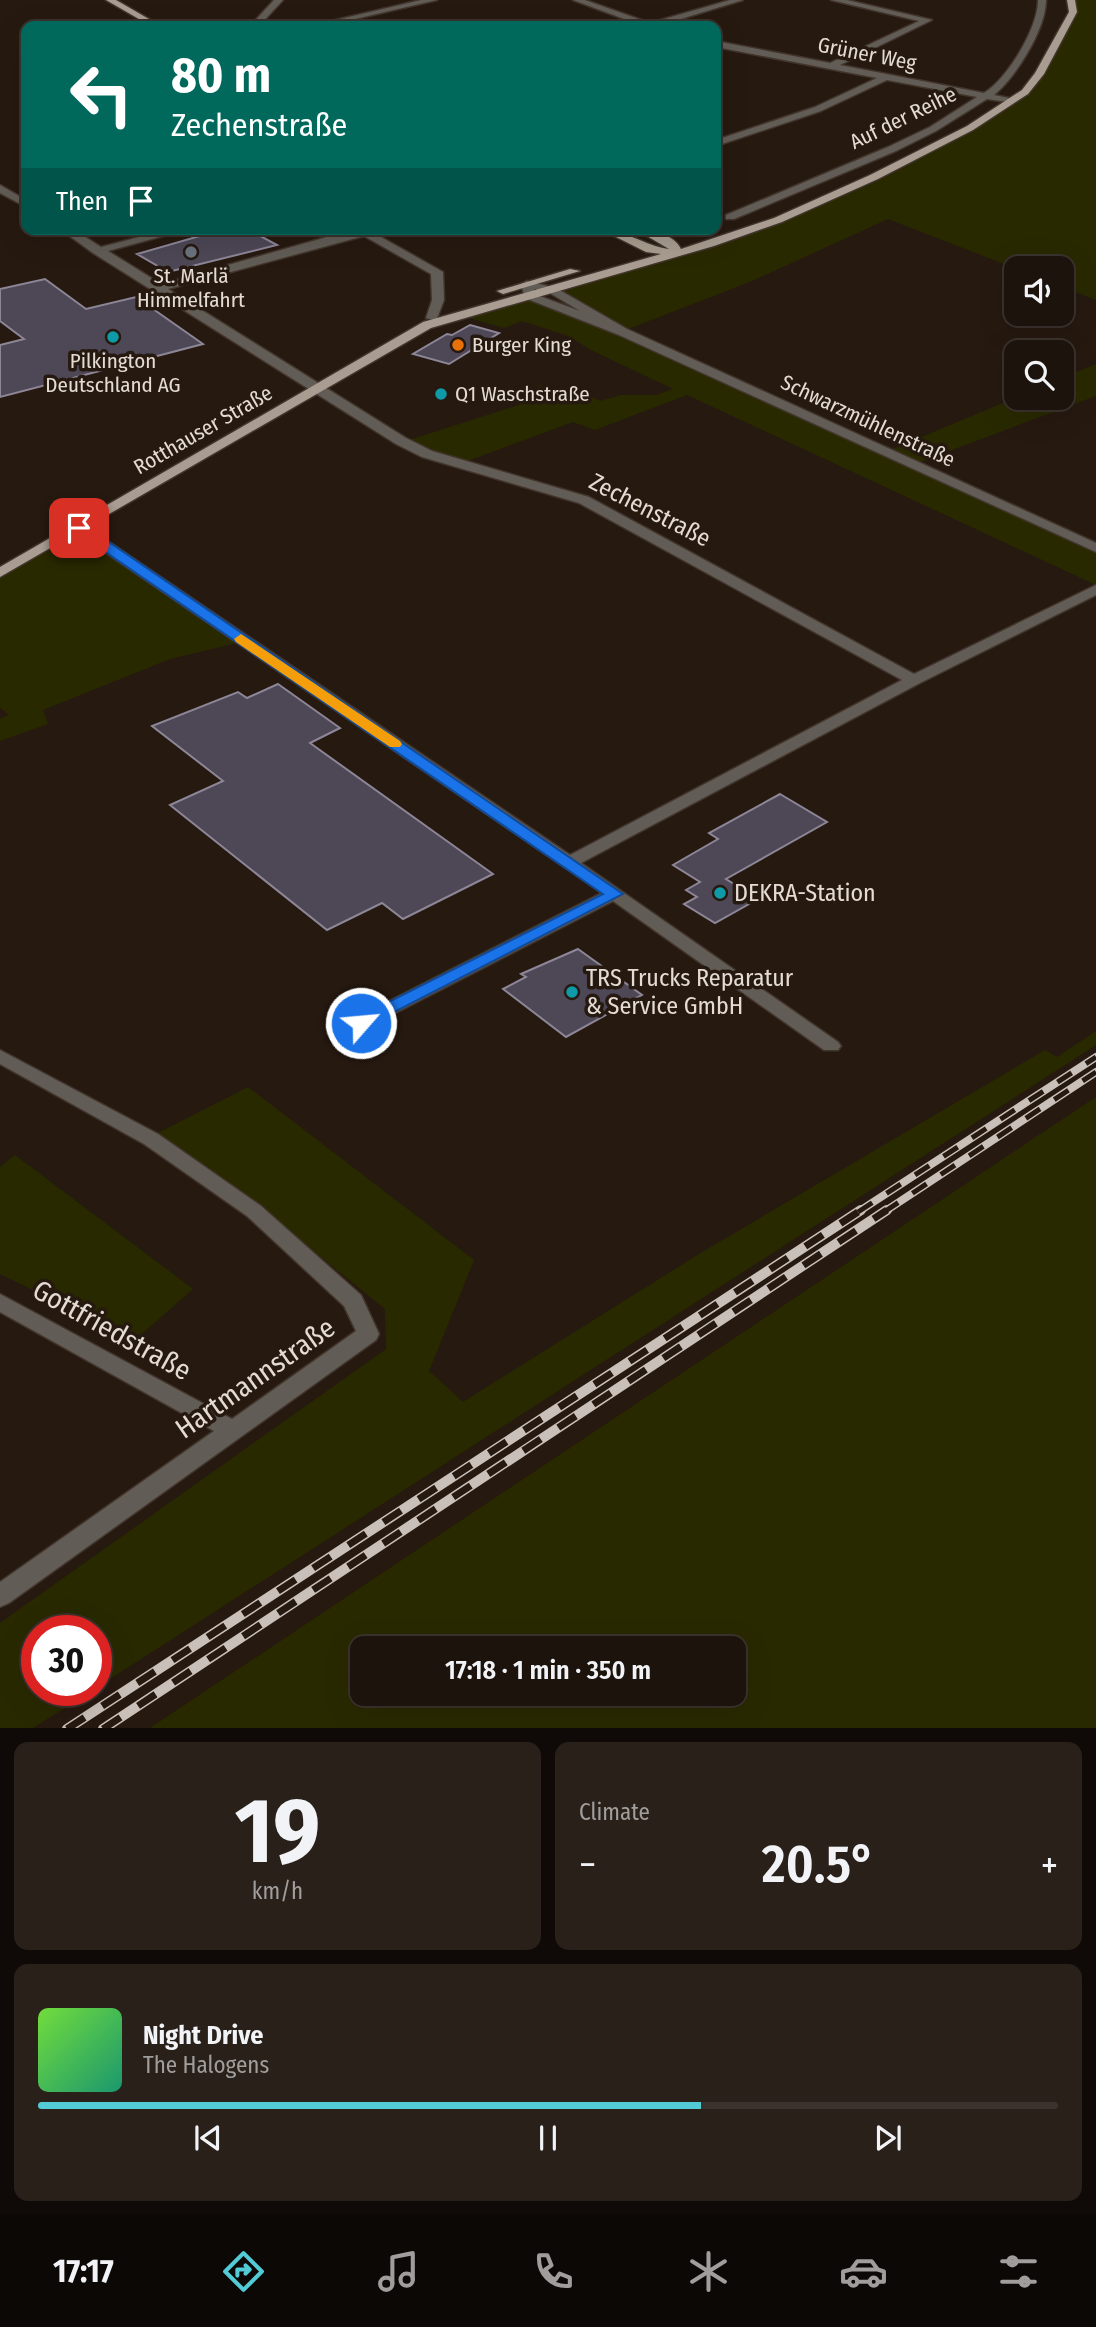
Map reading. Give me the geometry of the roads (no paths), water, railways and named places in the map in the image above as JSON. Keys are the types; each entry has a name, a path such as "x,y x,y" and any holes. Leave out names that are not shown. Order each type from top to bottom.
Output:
{"main road":[{"path":"110,0 148,21"},
{"name":"Auf der Reihe","path":"552,290 675,248 778,220 970,128 1025,92 1039,74 1073,12 1071,0"},
{"path":"618,235 650,250"},
{"path":"651,235 675,248"},
{"path":"528,290 650,250 675,248"},
{"name":"Rotthauser Straße","path":"0,573 430,321 528,290 552,290"}],"street":[{"path":"259,21 279,0"},
{"path":"337,21 433,0"},
{"path":"578,0 636,21"},
{"path":"667,21 739,0"},
{"path":"830,67 928,20 835,0"},
{"name":"Auf der Reihe","path":"730,217 892,149 933,129 986,96 1005,81 1024,51 1042,9 1042,0"},
{"name":"Grüner Weg","path":"721,45 1011,102"},
{"path":"721,142 818,109 886,77"},
{"path":"0,188 21,201"},
{"name":"Zechenstraße","path":"74,235 318,387 337,403 427,454 584,500 914,680"},
{"path":"97,251 160,235"},
{"path":"160,288 349,235"},
{"path":"375,235 438,272 438,300 430,321"},
{"name":"Schwarzmühlenstraße","path":"528,290 1096,548"},
{"name":"Schwarzmühlenstraße","path":"552,290 623,332"},
{"path":"79,528 569,862 831,1046"},
{"path":"569,862 914,680 1096,589"},
{"path":"361,1023 614,894"},
{"name":"Hartmannstraße","path":"0,1056 151,1139 254,1211 353,1301 368,1334 0,1596"},
{"name":"Gottfriedstraße","path":"0,1302 232,1430"}],"railway":[{"path":"858,1212 1096,1057"},
{"path":"884,1212 1096,1072"},
{"path":"69,1728 861,1210"},
{"path":"105,1728 887,1210"}],"place":[{"name":"St. Marlä Himmelfahrt","path":"191,252"},
{"name":"Pilkington Deutschland AG","path":"113,337"},
{"name":"Burger King","path":"458,345"},
{"name":"Q1 Waschstraße","path":"441,394"},
{"name":"DEKRA-Station","path":"720,893"},
{"name":"TRS Trucks Reparatur & Service GmbH","path":"572,992"}]}
